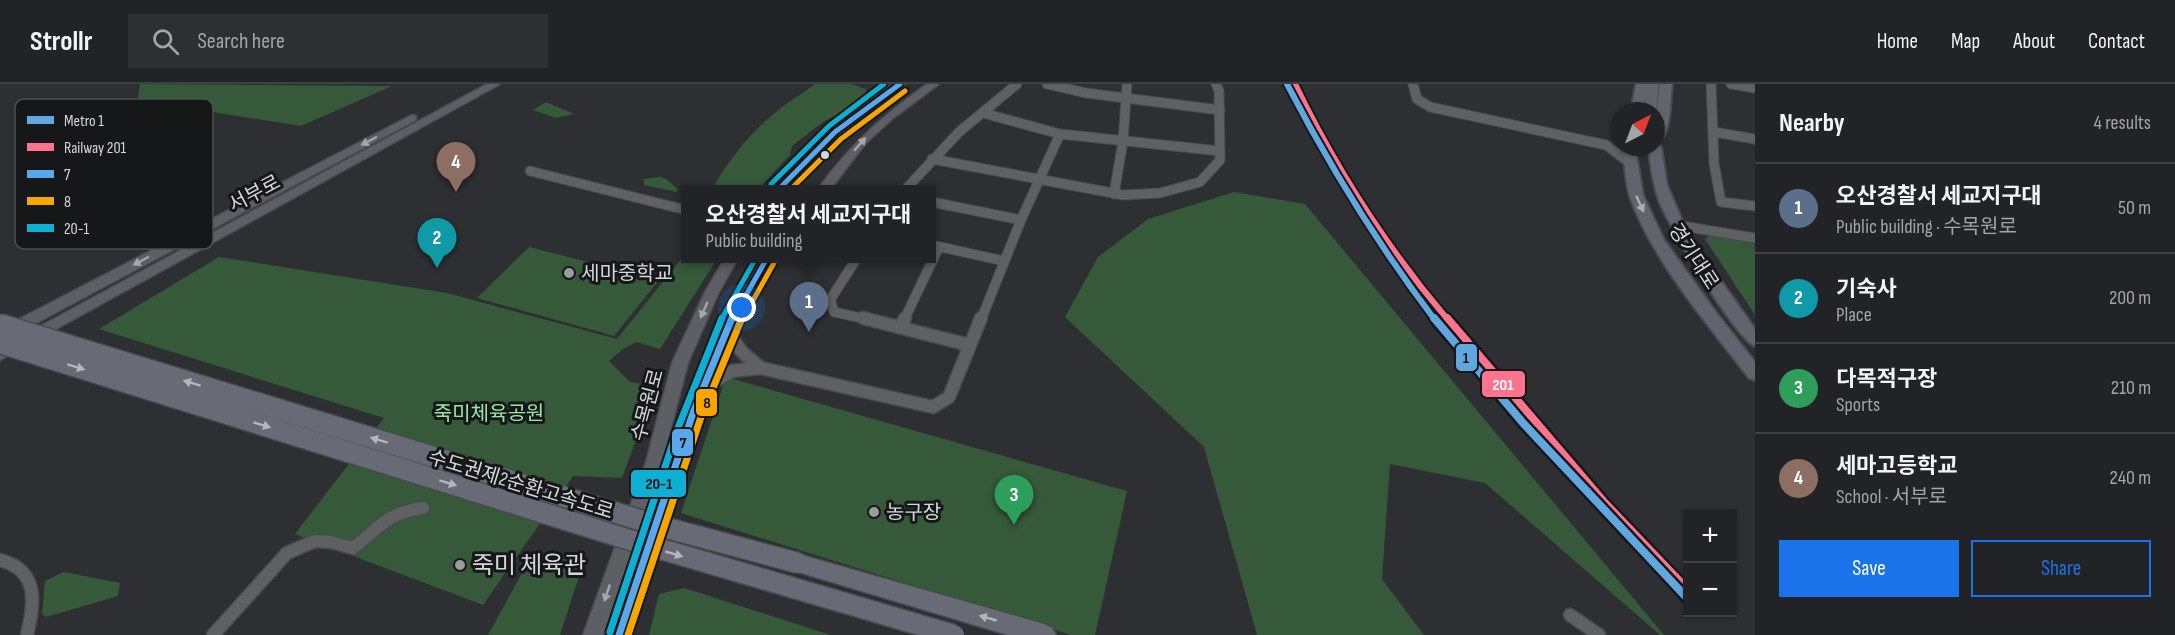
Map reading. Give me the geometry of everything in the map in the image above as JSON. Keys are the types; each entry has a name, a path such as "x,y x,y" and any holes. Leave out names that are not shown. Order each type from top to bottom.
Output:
{"highway":[{"name":"수도권제2순환고속도로","path":"0,324 656,525 798,562 1044,635"},
{"name":"수도권제2순환고속도로","path":"0,343 630,540 954,635"},
{"path":"0,352 46,357"}],"main road":[{"name":"서부로","path":"213,223 476,84"},
{"name":"서부로","path":"213,237 495,84"},
{"path":"826,185 861,142 888,117 934,84"},
{"path":"1628,102 1631,84"},
{"path":"1639,102 1642,84"},
{"path":"1651,102 1653,84"},
{"path":"1664,102 1666,84"},
{"path":"782,185 822,144 893,85 917,97"},
{"path":"213,245 316,187 373,151"},
{"name":"경기대로","path":"1630,156 1636,195 1657,241 1712,319 1755,374"},
{"name":"경기대로","path":"1655,156 1655,167 1664,200 1686,243 1755,340"},
{"name":"서부로","path":"0,336 164,249"},
{"name":"서부로","path":"0,352 191,249"},
{"path":"0,364 205,249"},
{"name":"수목원로","path":"593,635 654,462 680,363 712,292 729,263"},
{"path":"619,635 701,390 744,292 764,263"}],"street":[{"path":"909,185 959,132 1017,84"},
{"path":"1047,84 1086,93 1220,110"},
{"path":"1114,194 1123,141 1127,84"},
{"path":"932,159 1114,194 1160,193 1200,182 1220,160 1220,110 1219,91 1216,84"},
{"path":"1413,84 1414,98 1430,107 1606,145 1630,163"},
{"path":"1711,84 1714,163 1721,202 1755,207"},
{"path":"1731,84 1755,88"},
{"path":"983,113 1060,134 1220,151"},
{"path":"1714,132 1755,139"},
{"path":"701,390 732,371 761,368 933,407 949,397 1021,220 1060,134"},
{"path":"1606,145 1611,144"},
{"path":"530,171 681,209"},
{"path":"936,203 1021,220"},
{"path":"1677,225 1755,238"},
{"path":"936,246 1004,261"},
{"path":"854,263 830,300 834,312 901,326 969,345"},
{"path":"901,326 929,263"},
{"path":"726,330 744,353 761,368"},
{"path":"213,635 287,553 315,541 331,542 353,548 388,517 401,510 423,508"},
{"path":"0,560 19,566 28,573 32,585 27,635"},
{"path":"1570,615 1599,635"}],"green space":[{"path":"140,84 392,86 301,126 213,112 213,99 138,99"},
{"path":"815,84 851,84 866,89 866,94 842,112 823,122 792,146 790,155 762,185 714,185 726,166 751,135 785,105"},
{"path":"546,102 574,114 556,118 533,110"},
{"path":"660,177 678,189 677,192 644,185 644,179"},
{"path":"1234,192 1305,204 1664,635 1660,635 1485,483 1390,464 1382,579 1424,635 1257,635 1204,447 1065,317 1098,257 1148,219"},
{"path":"1710,235 1755,242 1755,315 1705,239"},
{"path":"529,247 659,280 614,336 477,298"},
{"name":"죽미체육공원","path":"219,257 447,293 617,339 681,259 681,263 714,263 660,349 637,342 623,349 609,361 630,382 656,386 622,478 573,476 483,605 295,534 384,418 99,329"},
{"path":"726,377 1127,491 1095,635 1071,635 681,513"},
{"path":"533,553 585,558 560,635 488,635"},
{"path":"64,572 120,583 118,596 46,617 42,614 45,581"},
{"path":"684,588 831,635 649,635 659,594"}],"metro line":[{"name":"1","path":"1287,84 1361,216 1444,331 1563,467 1683,594"}],"rail line":[{"name":"201","path":"1295,84 1319,134 1348,184 1412,277 1605,503 1683,585"}],"transit line":[{"name":"20-1","path":"771,184 829,126 884,84"},
{"name":"7","path":"783,185 835,132 900,84"},
{"name":"8","path":"795,185 841,139 905,91"},
{"name":"20-1","path":"610,632 660,479 702,362 721,320 753,263"},
{"name":"7","path":"619,635 693,413 730,322 764,263"},
{"name":"8","path":"628,635 676,489 719,371 749,305 774,263"}],"place":[{"name":"세마고등학교","path":"456,192"},
{"name":"기숙사","path":"437,268"},
{"name":"세마중학교","path":"569,273"},
{"name":"오산경찰서 세교지구대","path":"809,332"},
{"name":"농구장","path":"874,512"},
{"name":"다목적구장","path":"1014,525"},
{"name":"죽미 체육관","path":"460,565"}]}
